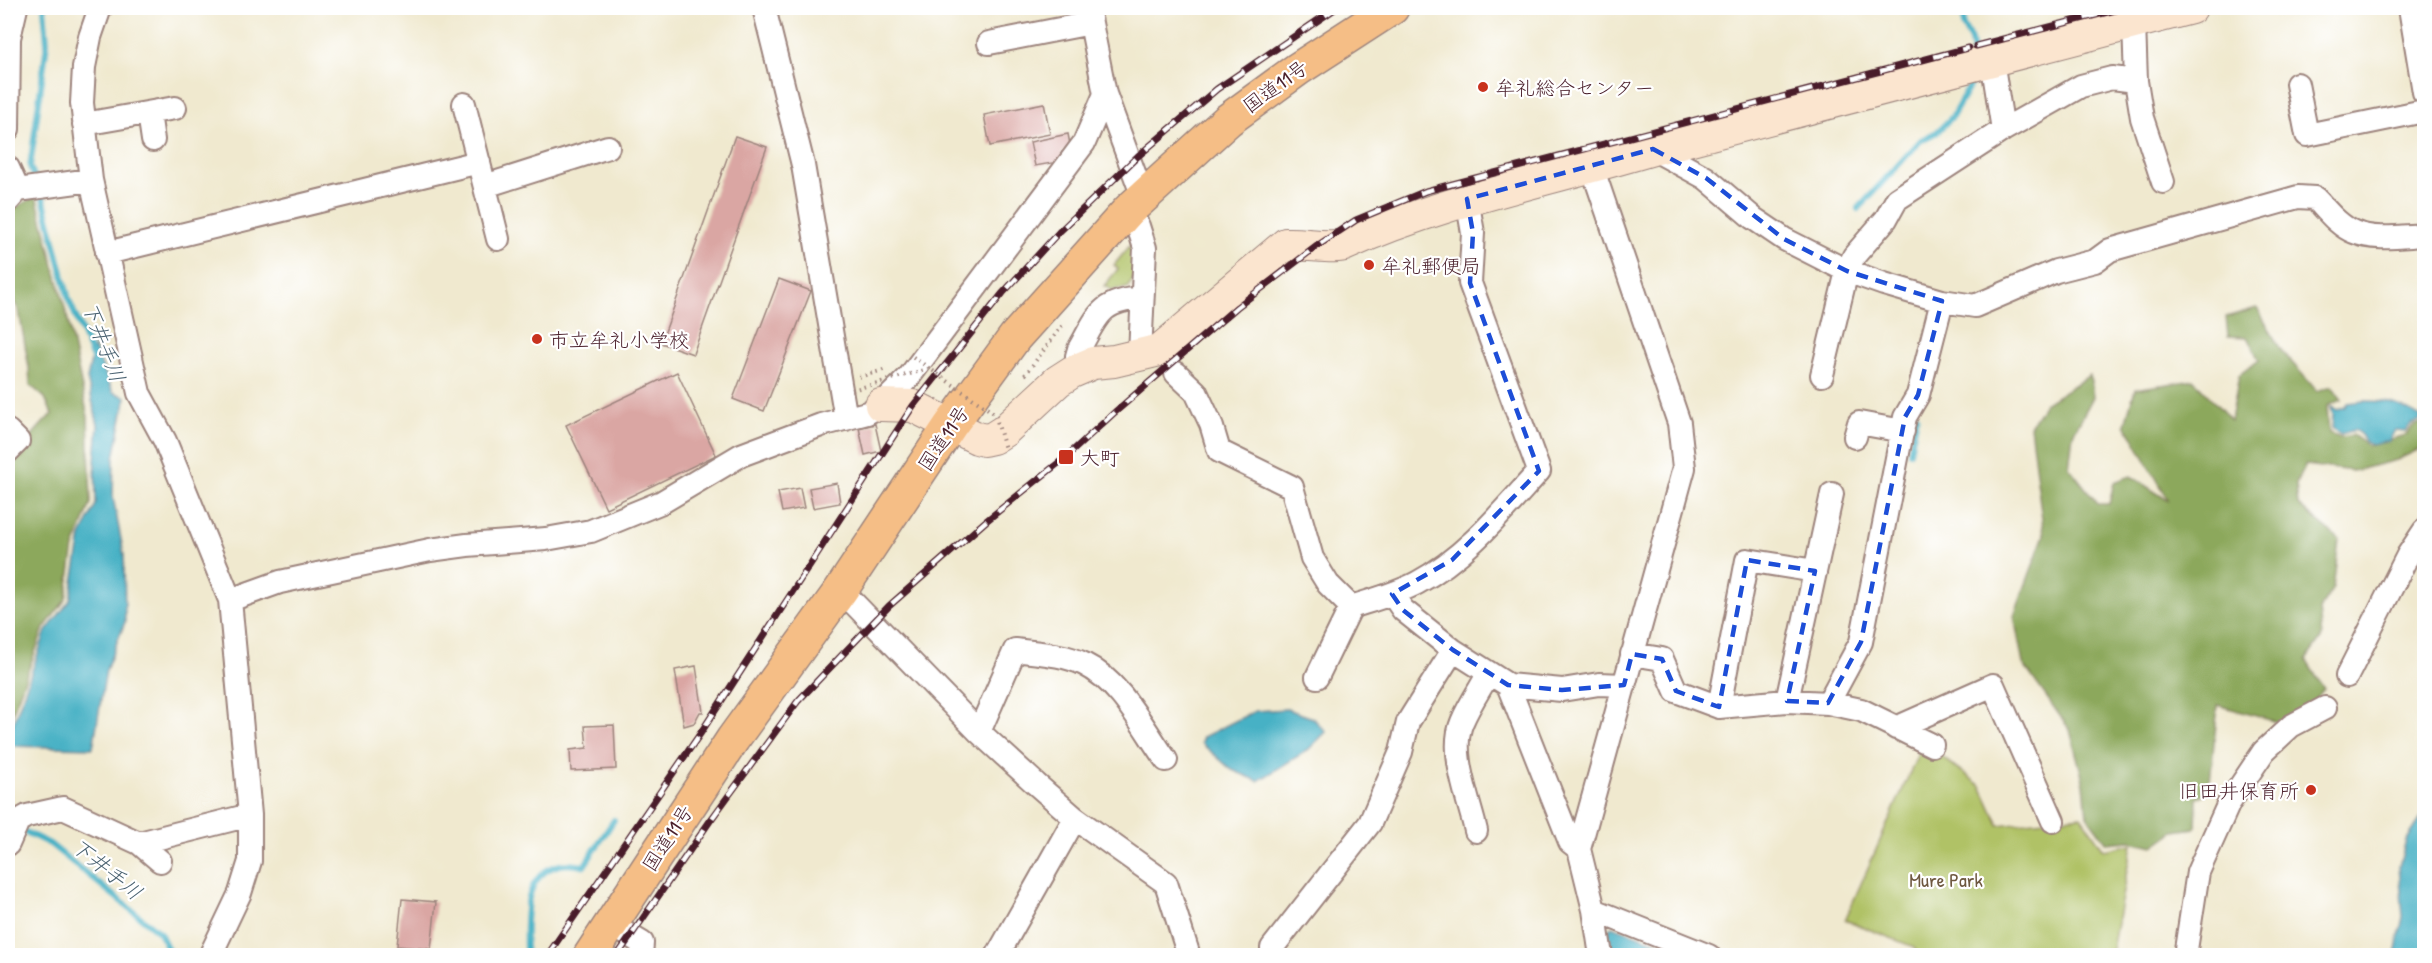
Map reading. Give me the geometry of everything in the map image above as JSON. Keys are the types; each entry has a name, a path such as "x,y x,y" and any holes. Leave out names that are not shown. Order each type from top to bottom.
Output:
{"highway":[{"name":"国道11号","path":"590,956 733,739 841,590 950,426 1015,337 1136,204 1228,120 1298,69 1392,8"}],"street":[{"path":"8,129 8,39 16,8"},
{"path":"100,8 84,67 82,103 91,180 107,253 139,393 165,441 230,600 250,815 250,861 240,893 210,956"},
{"path":"764,8 803,165 846,419"},
{"path":"881,405 914,406 930,412 950,426 977,438 984,440 993,438 1022,415 1058,381 1082,368 1093,363 1114,361 1160,350 1286,244 1306,243 1330,248 1344,245 1467,200 2191,8"},
{"path":"2410,8 2424,92"},
{"path":"989,43 1089,15 1105,94 1136,204 1138,226 1145,248 1140,354"},
{"path":"2134,23 2136,81 2142,118 2163,182"},
{"path":"1992,60 2003,130"},
{"path":"1822,375 1847,271 1854,256 1886,219 1897,199 2003,130 2081,86 2112,78 2136,81"},
{"path":"2297,84 2307,135 2424,111"},
{"path":"230,600 280,582 430,550 546,539 591,531 662,501 741,456 821,426 867,413 881,405 909,377 1084,143 1105,94"},
{"path":"464,104 498,239"},
{"path":"84,124 175,108"},
{"path":"148,113 153,140"},
{"path":"485,186 608,147"},
{"path":"1653,149 1706,178 1753,218 1784,239 1847,271 1942,301 1975,306 2056,271 2095,261 2110,250 2298,197 2315,198 2336,220 2354,232 2382,237 2424,235"},
{"path":"107,253 479,162"},
{"path":"1592,167 1678,423 1684,468 1579,849 1594,910 1601,956"},
{"path":"8,168 18,193 91,180"},
{"path":"1317,676 1351,607 1417,583 1452,560 1489,526 1539,471 1470,283 1473,233 1467,200"},
{"path":"1082,368 1077,356 1079,349 1102,309 1128,299 1142,298"},
{"path":"1828,703 1861,642 1905,417 1918,395 1942,301"},
{"path":"1176,373 1196,392 1211,424 1219,451 1292,487 1312,558 1328,584 1351,607"},
{"path":"1855,437 1859,423 1903,431"},
{"path":"8,431 18,441 8,451"},
{"path":"1787,700 1832,494"},
{"path":"2348,675 2408,555 2424,531"},
{"path":"1719,707 1747,560 1815,571"},
{"path":"841,590 979,732 1075,818 1166,883 1189,956"},
{"path":"1392,594 1403,610 1453,650 1498,679 1562,690 1599,684 1624,685"},
{"path":"979,732 1015,650 1055,656 1084,664 1101,676 1121,696 1166,760"},
{"path":"1273,956 1272,948 1370,823 1401,752 1408,722 1453,650"},
{"path":"1632,654 1662,659 1676,691 1719,707 1787,700 1828,703 1861,710 1932,745"},
{"path":"1476,831 1458,759 1457,739 1461,723 1498,679"},
{"path":"1498,679 1570,842 1579,849"},
{"path":"1896,728 1993,685 2053,821"},
{"path":"2185,956 2198,872 2229,803 2264,751 2291,726 2325,708"},
{"path":"12,833 27,816 63,807 139,843 160,861"},
{"path":"139,843 250,815"},
{"path":"997,956 1075,818"},
{"path":"1594,910 1709,956"},
{"path":"610,924 642,944 641,956"}],"path":[{"path":"1023,378 1063,325"},
{"path":"1051,342 1057,347"},
{"path":"913,357 995,414 1005,450"},
{"path":"849,380 891,368"},
{"path":"852,390 928,369"},
{"path":"995,414 1002,405"}],"highlighted area":[{"path":"1653,149 1706,178 1784,239 1847,271 1942,301 1918,395 1905,417 1861,642 1828,703 1787,701 1815,571 1747,560 1719,707 1676,691 1662,659 1632,654 1624,685 1562,690 1508,685 1453,650 1403,610 1392,594 1452,560 1539,471 1470,283 1473,233 1467,199"}],"green space":[{"path":"36,196 68,320 88,417 91,503 74,547 66,599 44,628 8,725 8,530 10,526 8,489 13,467 23,447 52,414 45,398 30,385 19,311 8,291 8,216 13,209"},
{"path":"1133,242 1135,277 1127,288 1112,290 1104,286 1118,269 1114,265"},
{"path":"2257,308 2281,350 2317,391 2332,386 2342,400 2327,406 2329,433 2341,437 2353,435 2368,446 2406,435 2413,426 2424,422 2424,447 2397,460 2353,471 2305,465 2296,484 2298,505 2339,539 2333,588 2319,610 2322,637 2306,660 2324,689 2310,705 2280,723 2218,705 2209,791 2197,799 2196,828 2175,831 2154,846 2130,841 2107,843 2087,816 2084,784 2070,730 2023,664 2014,616 2044,535 2030,426 2044,404 2090,375 2093,397 2073,434 2069,467 2098,504 2109,504 2114,482 2131,476 2169,501 2125,424 2135,389 2194,380 2231,420 2239,375 2259,360 2247,337 2228,336 2226,317"},
{"name":"Mure Park","path":"1923,743 1981,786 1999,825 2081,816 2104,850 2132,844 2111,955 1918,955 1914,947 1845,920"}],"water":[{"path":"94,346 113,392 126,397 114,458 113,497 124,555 125,622 106,670 93,748 8,746 8,738 46,631 70,600 81,536 96,504 95,460 98,425 87,379"},
{"path":"2364,401 2395,404 2424,419 2411,424 2406,431 2395,430 2389,441 2372,445 2365,442 2355,430 2341,434 2332,428 2331,407 2338,410 2345,407 2347,403"},
{"path":"1287,709 1313,718 1326,732 1308,750 1258,781 1232,770 1201,743 1203,737 1255,711"},
{"path":"2424,814 2424,955 2395,955 2403,917 2399,866 2406,841"},
{"path":"1612,926 1693,955 1613,955 1608,930"}],"building":[{"path":"1044,103 1050,134 990,146 984,115"},
{"path":"1068,134 1071,150 1062,152 1064,161 1035,166 1030,142"},
{"path":"735,136 767,147 693,354 661,343"},
{"path":"779,279 811,291 764,411 733,399"},
{"path":"677,372 716,455 606,508 566,425"},
{"path":"875,424 881,451 865,455 859,428"},
{"path":"837,483 840,503 813,508 809,488"},
{"path":"800,488 804,508 782,512 778,492"},
{"path":"696,666 703,712 700,712 694,723 684,726 675,670"},
{"path":"614,725 616,769 571,771 570,750 587,748 585,726"},
{"path":"402,899 436,902 431,949 397,946"}],"waterway":[{"name":"下井手川","path":"38,184 30,167 47,43 44,8"},
{"path":"1964,8 1963,26 1971,40 1973,55"},
{"path":"1858,209 1921,140 1937,132 1952,117 1975,77"},
{"name":"下井手川","path":"42,193 69,300 95,363"},
{"path":"1910,452 1917,416"},
{"path":"526,956 528,902 538,879 547,870 560,865 584,866 614,820"},
{"name":"下井手川","path":"19,829 50,844 160,933 171,956"}],"railway":[{"path":"547,956 700,734 913,406 1003,293 1059,232 1138,156 1217,89 1336,8"},
{"path":"1976,46 2123,8"},
{"path":"617,956 710,821 798,701 889,606 986,521 1066,457 1237,307 1317,246 1356,220 1426,191 1968,48"}],"place":[{"name":"牟礼総合センター","path":"1483,87"},
{"name":"牟礼郵便局","path":"1369,265"},
{"name":"市立牟礼小学校","path":"537,339"},
{"name":"大町","path":"1066,457"},
{"name":"旧田井保育所","path":"2311,790"}]}
